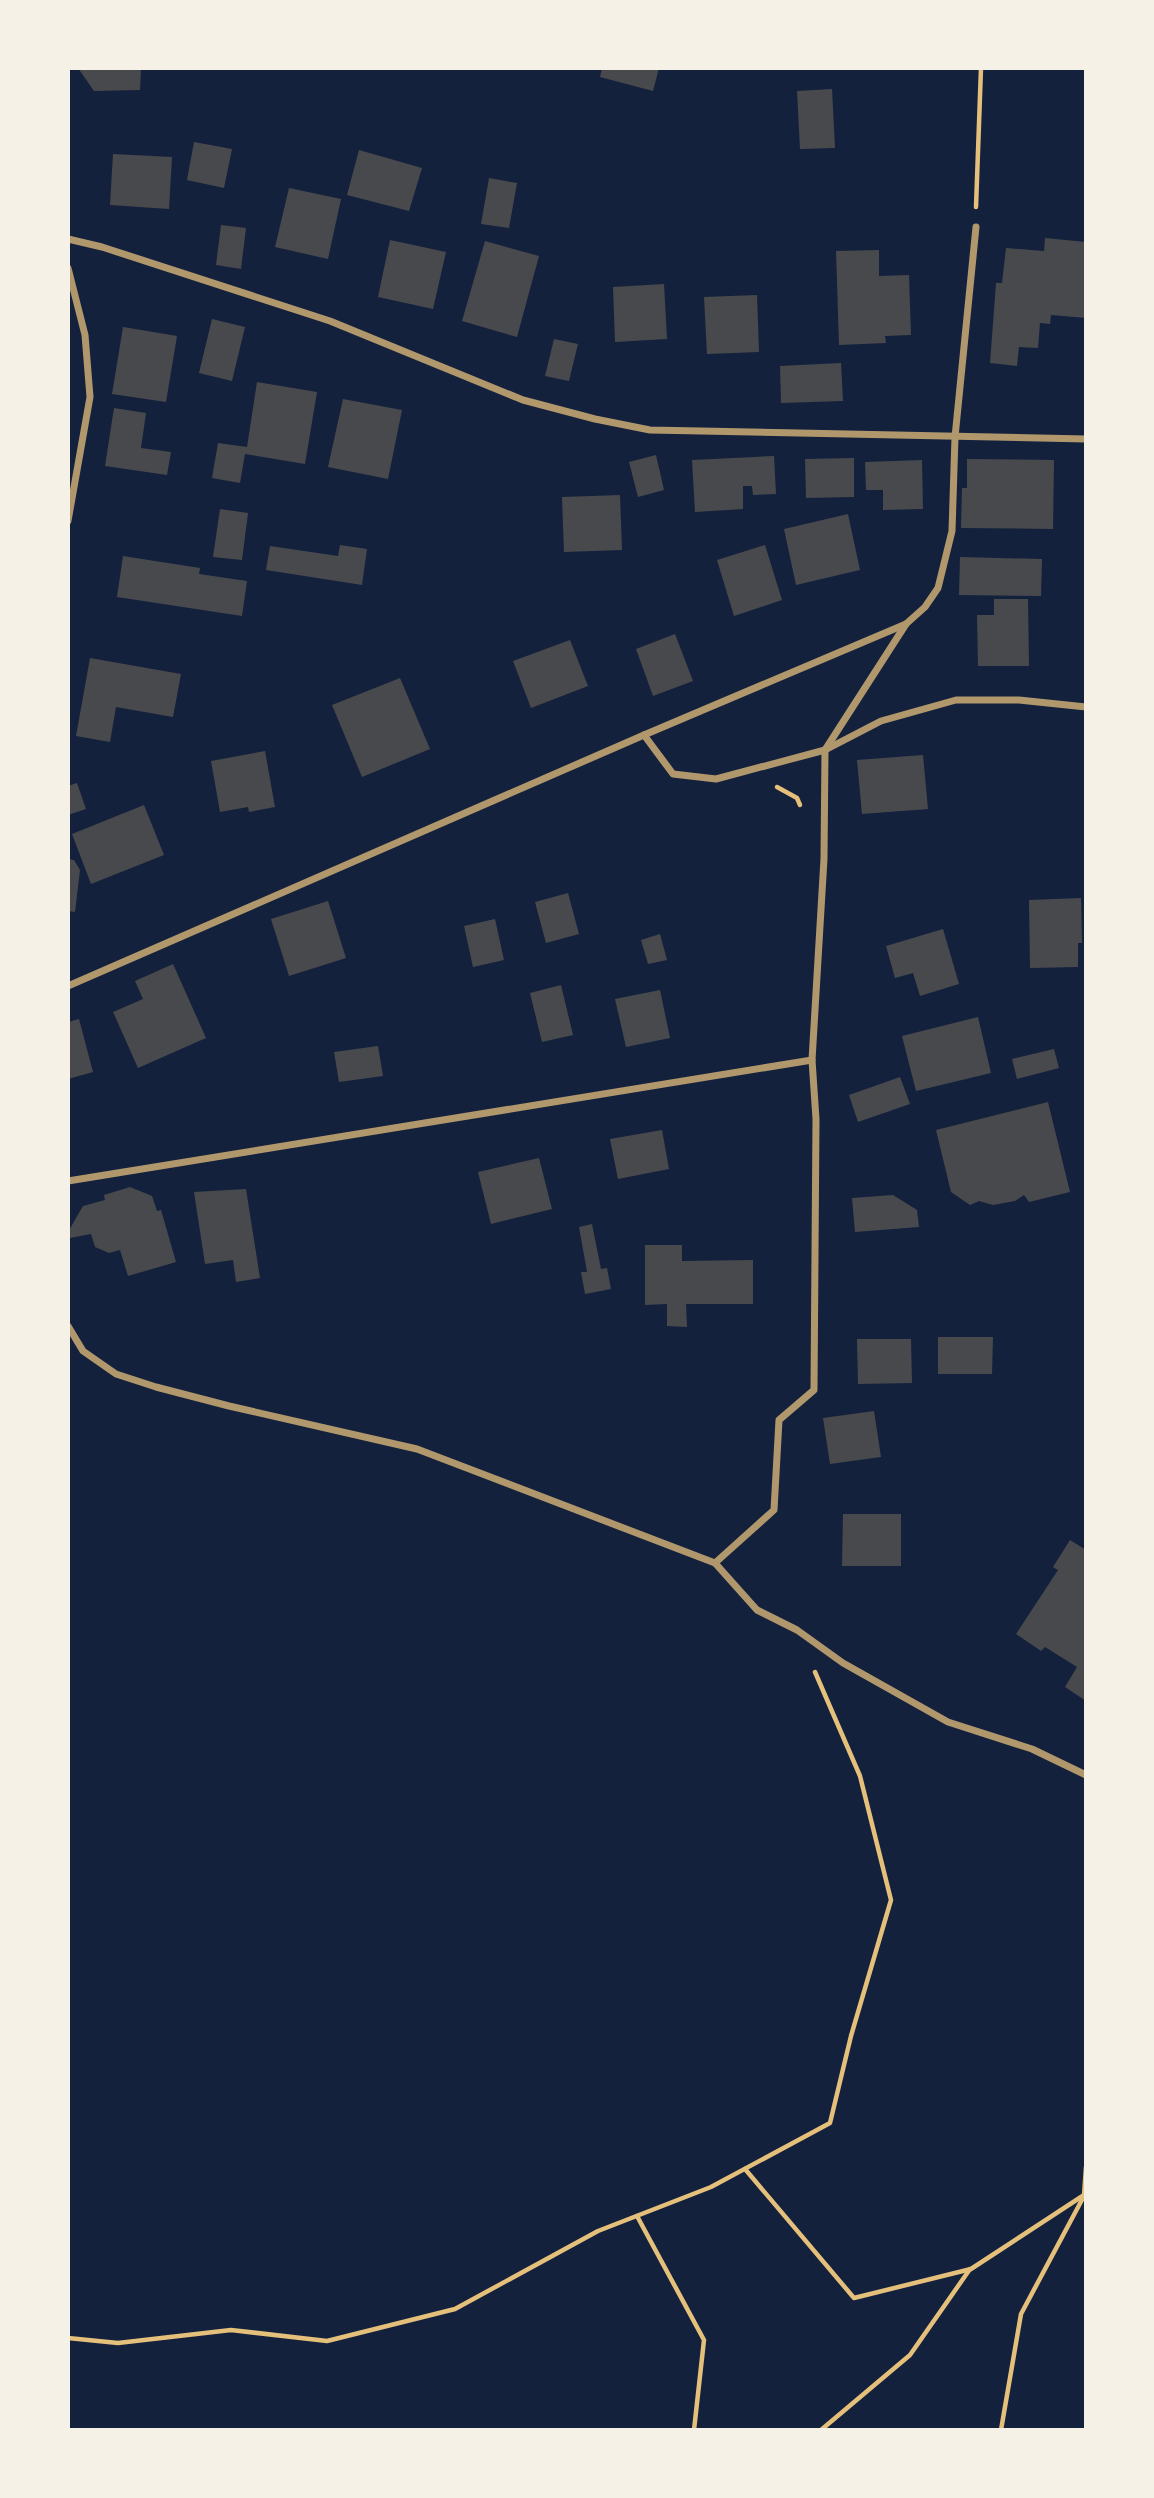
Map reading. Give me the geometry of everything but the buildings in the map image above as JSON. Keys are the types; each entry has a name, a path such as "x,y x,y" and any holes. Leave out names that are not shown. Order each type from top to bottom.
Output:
{"street":[{"path":"715,1563 774,1510 779,1420 814,1390 816,1119 812,1060 824,859 825,750 906,624 925,607 938,589 952,531 955,437 976,227"},
{"path":"68,239 102,247 330,321 523,400 650,430 1086,439"},
{"path":"68,268 85,335 90,397 68,521"},
{"path":"68,986 644,734 906,624"},
{"path":"644,734 673,774 716,779 825,750 881,721 956,700 1019,700 1086,707"},
{"path":"68,1181 812,1060"},
{"path":"68,1326 83,1352 116,1374 229,1406 417,1448 715,1563 757,1610 797,1630 843,1663 948,1722 1032,1749 1086,1776"}],"path":[{"path":"976,227 981,68"},
{"path":"775,786 797,798 803,810"},
{"path":"68,2338 118,2343 231,2330 327,2341 455,2309 598,2231 710,2187 830,2123 851,2036 891,1899 860,1776 797,1630"},
{"path":"1001,2430 1021,2314 1084,2195 1086,2167"},
{"path":"745,2169 854,2298 971,2269 1084,2195"},
{"path":"637,2216 704,2340 694,2430"},
{"path":"821,2430 910,2356 971,2269"}]}
